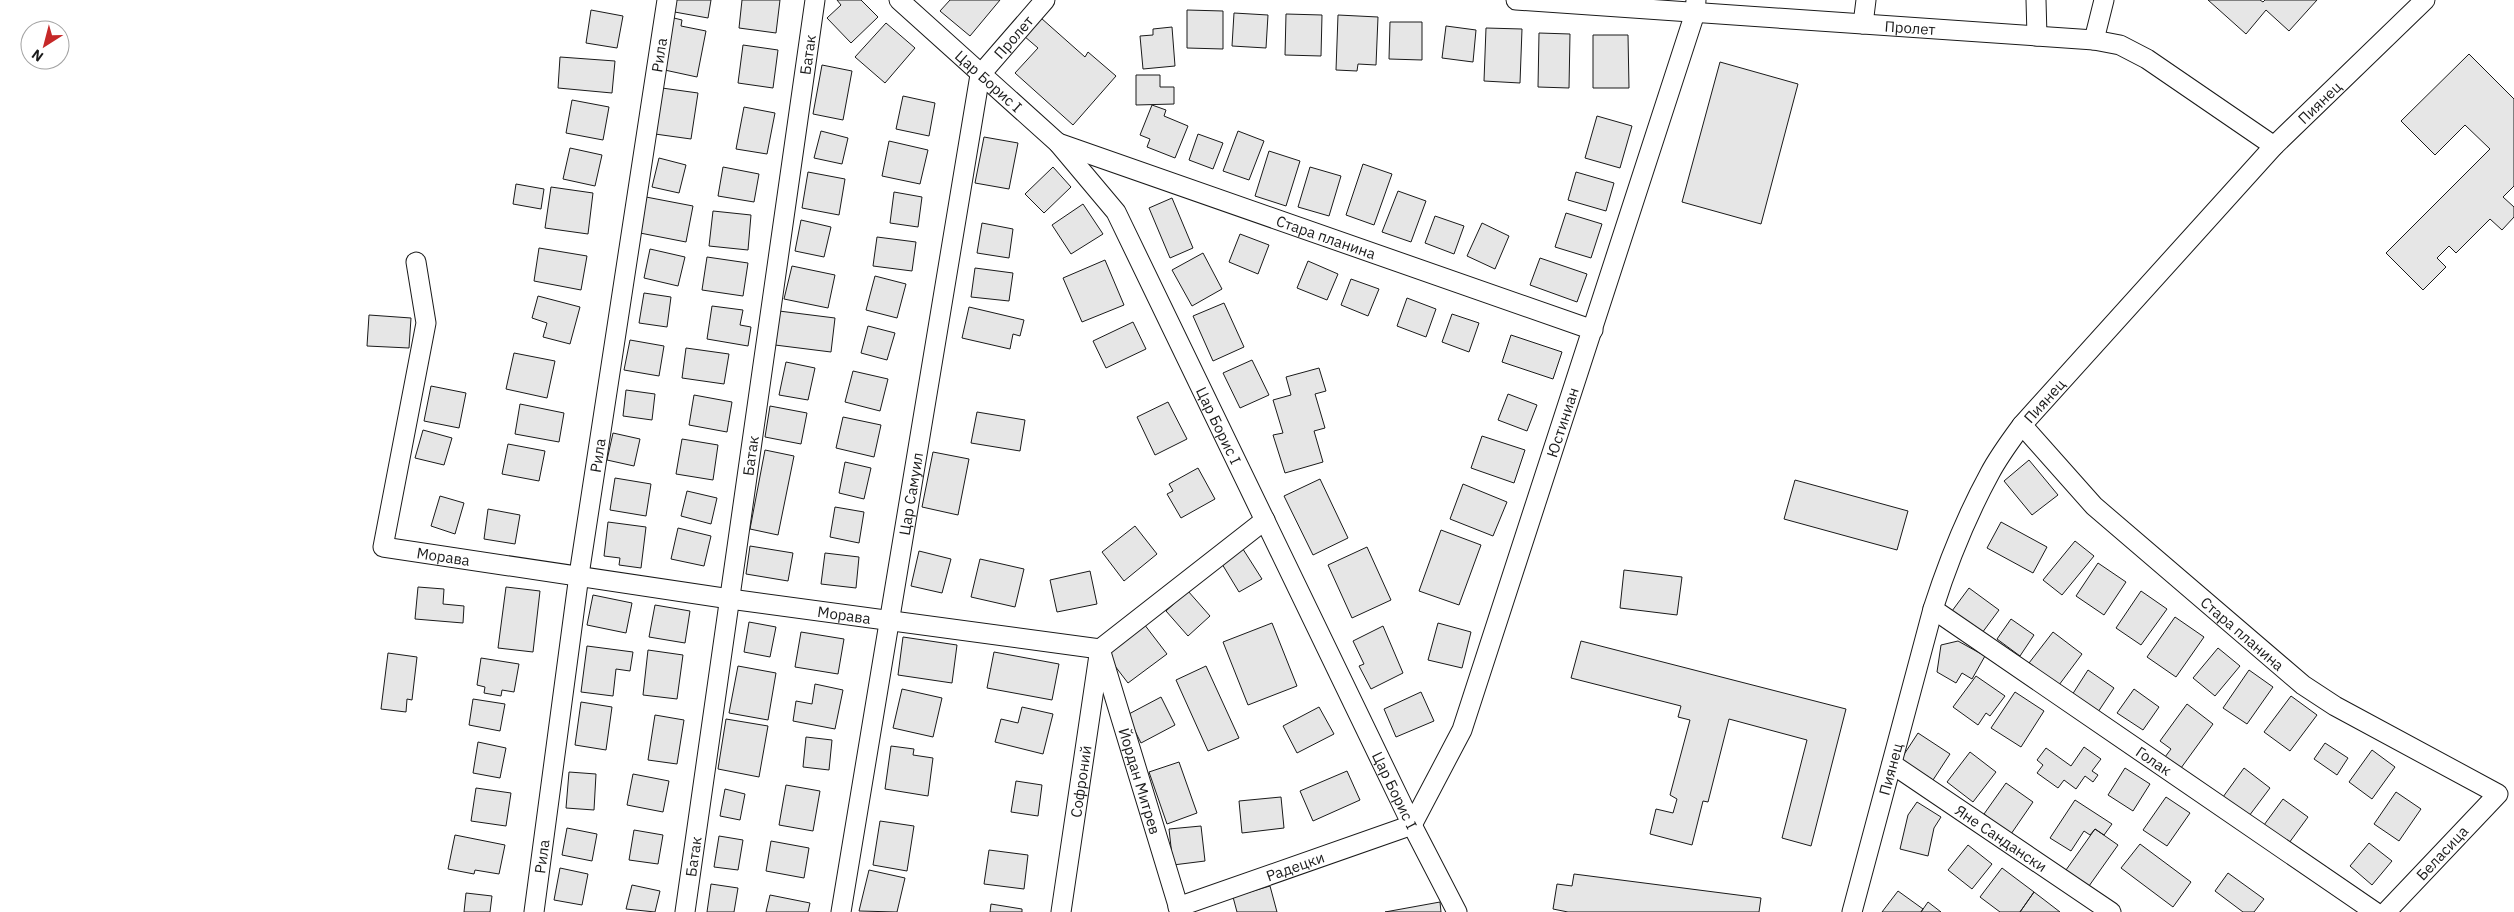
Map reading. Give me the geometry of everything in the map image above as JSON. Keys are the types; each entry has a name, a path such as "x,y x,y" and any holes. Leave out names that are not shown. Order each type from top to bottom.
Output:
{"street":[{"name":"Рила","path":"534,912 579,575 667,0"},
{"name":"Батак","path":"685,912 816,0"},
{"name":"Цар Борис I","path":"899,0 980,75 1058,143 1116,212 1412,825 1457,912"},
{"name":"Пролет","path":"980,75 1045,0"},
{"name":"Пролет","path":"1516,0 1696,6 1863,24 2094,40 2120,45 2147,59 2274,146"},
{"path":"1863,24 1866,0"},
{"path":"2036,0 2037,36"},
{"path":"2094,40 2104,0"},
{"name":"Пиянец","path":"1852,912 1933,609 1947,566 1966,520 1990,471 2022,424 2274,146 2425,0"},
{"name":"Юстиниан","path":"1412,825 1462,730 1593,330 1696,6"},
{"name":"Цар Самуил","path":"842,912 888,620 980,75"},
{"name":"Стара планина","path":"1058,143 1593,330"},
{"name":"Морава","path":"416,262 426,323 383,548 579,575 730,599 1100,649"},
{"name":"Стара планина","path":"2022,424 2094,506 2303,685 2335,706 2498,794"},
{"path":"1100,649 1264,520"},
{"name":"Голак","path":"1933,609 2374,912"},
{"name":"Йордан Митрев","path":"1100,649 1179,909"},
{"name":"Софроний","path":"1061,912 1100,649"},
{"name":"Яне Сандански","path":"1892,764 2111,912"},
{"name":"Беласица","path":"2386,912 2498,794"},
{"name":"Радецки","path":"1179,909 1412,825"}],"building":[{"path":"671,0 711,0 708,18 669,11"},
{"path":"742,0 780,0 776,33 739,28"},
{"path":"837,0 861,0 878,17 851,43 827,18 841,5"},
{"path":"950,0 1000,0 970,36 940,11"},
{"path":"2208,0 2260,0 2263,2 2265,0 2317,0 2289,31 2266,10 2246,34"},
{"path":"591,10 623,16 617,48 586,43"},
{"path":"1187,10 1223,11 1223,49 1187,48"},
{"path":"1234,13 1268,15 1266,48 1232,46"},
{"path":"1286,14 1322,15 1321,56 1285,55"},
{"path":"1338,15 1378,17 1376,65 1358,64 1357,71 1336,70"},
{"path":"670,17 682,20 681,26 706,31 697,77 660,69"},
{"path":"1041,18 1085,57 1088,52 1116,76 1073,125 1015,73 1038,48 1024,36"},
{"path":"1390,22 1422,22 1422,60 1389,59"},
{"path":"886,23 915,48 885,83 855,57"},
{"path":"1446,26 1476,30 1473,62 1442,58"},
{"path":"1172,27 1175,66 1143,69 1140,36 1153,35 1153,29"},
{"path":"1486,28 1522,29 1520,83 1484,81"},
{"path":"1539,33 1570,34 1569,88 1538,87"},
{"path":"1593,35 1628,35 1629,88 1593,88"},
{"path":"743,45 778,50 773,88 738,83"},
{"path":"2469,54 2514,99 2514,186 2503,197 2514,207 2514,217 2502,230 2490,219 2456,253 2449,246 2437,258 2446,267 2423,290 2386,253 2490,149 2465,125 2435,155 2401,121"},
{"path":"560,57 615,61 612,93 558,88"},
{"path":"1720,62 1798,84 1761,224 1682,202"},
{"path":"822,65 852,71 843,120 813,114"},
{"path":"1136,75 1160,75 1160,87 1174,87 1174,104 1136,105"},
{"path":"662,88 698,93 691,139 655,134"},
{"path":"903,96 935,103 929,136 896,129"},
{"path":"572,100 609,107 603,140 566,133"},
{"path":"1152,105 1166,110 1164,116 1188,126 1175,158 1147,147 1150,139 1140,135"},
{"path":"744,107 775,113 767,154 736,149"},
{"path":"1597,116 1632,126 1620,168 1585,158"},
{"path":"821,131 848,138 842,164 814,158"},
{"path":"1238,131 1264,141 1249,180 1223,171"},
{"path":"1198,134 1223,143 1213,169 1189,160"},
{"path":"984,137 1018,143 1009,189 975,183"},
{"path":"889,141 928,150 920,184 882,176"},
{"path":"570,148 602,155 595,186 563,179"},
{"path":"1269,151 1300,161 1286,206 1255,196"},
{"path":"659,158 686,165 679,193 652,187"},
{"path":"1363,164 1392,174 1374,225 1346,215"},
{"path":"723,167 759,174 754,202 718,196"},
{"path":"1053,167 1071,187 1044,213 1025,194"},
{"path":"1310,167 1341,176 1329,216 1298,207"},
{"path":"808,172 845,179 839,215 802,208"},
{"path":"1576,172 1614,183 1606,211 1568,200"},
{"path":"516,184 544,189 541,209 513,204"},
{"path":"551,187 593,193 588,234 545,228"},
{"path":"1398,191 1426,201 1411,242 1382,232"},
{"path":"894,192 922,197 918,227 890,223"},
{"path":"646,197 693,206 686,242 640,233"},
{"path":"1172,198 1193,248 1170,258 1149,208"},
{"path":"1083,204 1103,234 1071,254 1052,225"},
{"path":"713,211 751,215 748,250 709,246"},
{"path":"1566,213 1602,224 1591,258 1555,247"},
{"path":"1435,216 1464,226 1454,254 1425,243"},
{"path":"801,220 831,227 824,257 795,251"},
{"path":"982,223 1013,229 1009,258 977,253"},
{"path":"1482,223 1509,236 1495,269 1467,256"},
{"path":"1240,234 1269,245 1258,274 1229,262"},
{"path":"877,237 916,242 912,271 873,266"},
{"path":"539,248 587,256 581,290 534,281"},
{"path":"650,249 685,257 678,286 644,278"},
{"path":"1203,253 1222,289 1192,306 1172,270"},
{"path":"707,257 748,263 743,296 702,290"},
{"path":"1540,258 1587,274 1577,302 1530,285"},
{"path":"1105,260 1124,305 1082,322 1063,278"},
{"path":"1308,261 1338,274 1327,300 1297,288"},
{"path":"792,266 835,275 828,308 784,299"},
{"path":"975,268 1013,273 1009,301 971,297"},
{"path":"875,276 906,284 897,318 866,310"},
{"path":"1351,279 1379,289 1368,316 1341,305"},
{"path":"644,293 671,297 667,327 639,323"},
{"path":"538,296 580,307 570,344 543,337 547,323 532,318"},
{"path":"1407,298 1436,309 1426,337 1397,326"},
{"path":"1224,303 1244,347 1213,361 1193,316"},
{"path":"712,306 743,310 740,325 751,327 748,346 707,339"},
{"path":"969,307 1024,320 1020,336 1013,334 1010,349 962,338"},
{"path":"779,311 835,318 831,352 775,345"},
{"path":"1452,314 1479,323 1469,352 1442,342"},
{"path":"369,315 411,318 409,348 367,346"},
{"path":"1133,322 1146,349 1106,368 1093,341"},
{"path":"868,326 895,333 887,360 861,353"},
{"path":"1511,335 1562,352 1553,379 1502,362"},
{"path":"630,340 664,346 659,376 624,370"},
{"path":"686,348 729,354 724,384 682,378"},
{"path":"514,353 555,361 547,398 506,389"},
{"path":"1252,360 1269,395 1240,408 1223,373"},
{"path":"786,362 815,368 808,400 779,395"},
{"path":"1319,368 1326,391 1315,394 1325,428 1314,431 1323,462 1285,473 1273,435 1283,433 1273,400 1291,395 1286,377"},
{"path":"853,371 888,379 880,411 845,402"},
{"path":"431,386 466,393 459,428 424,421"},
{"path":"626,390 655,394 652,420 623,416"},
{"path":"1508,394 1537,405 1527,431 1498,420"},
{"path":"694,395 732,402 727,432 689,425"},
{"path":"1168,402 1187,439 1155,455 1137,417"},
{"path":"520,404 564,413 559,442 515,434"},
{"path":"770,406 807,413 801,444 765,437"},
{"path":"977,412 1025,420 1020,451 971,443"},
{"path":"843,417 881,425 874,457 836,448"},
{"path":"423,430 452,438 444,465 415,458"},
{"path":"613,433 640,439 634,466 607,460"},
{"path":"1482,436 1525,450 1514,483 1471,468"},
{"path":"682,439 718,445 713,480 676,474"},
{"path":"508,444 545,451 539,481 502,474"},
{"path":"765,450 794,456 778,535 750,529"},
{"path":"933,452 969,459 958,515 922,507"},
{"path":"2029,460 2058,495 2032,515 2004,481"},
{"path":"845,462 871,468 864,499 839,493"},
{"path":"1198,468 1215,499 1181,518 1167,494 1173,491 1169,484"},
{"path":"615,478 651,484 646,516 610,510"},
{"path":"1320,479 1348,538 1313,555 1284,496"},
{"path":"1795,480 1908,511 1897,550 1784,519"},
{"path":"1463,484 1507,502 1493,536 1450,519"},
{"path":"687,491 717,498 711,524 681,516"},
{"path":"440,496 464,503 455,534 431,526"},
{"path":"835,507 864,512 859,543 830,537"},
{"path":"488,509 520,515 515,544 484,539"},
{"path":"608,522 646,527 641,568 619,565 620,558 604,556"},
{"path":"2001,522 2047,547 2033,573 1987,548"},
{"path":"1135,526 1157,554 1124,581 1102,552"},
{"path":"678,528 711,536 704,566 671,559"},
{"path":"1441,530 1481,545 1459,605 1419,591"},
{"path":"2075,541 2094,556 2062,595 2043,580"},
{"path":"750,546 793,553 788,581 746,574"},
{"path":"1241,546 1262,579 1239,592 1219,559"},
{"path":"1367,547 1391,600 1352,618 1328,565"},
{"path":"919,551 951,559 942,593 911,586"},
{"path":"825,553 859,557 856,588 821,584"},
{"path":"980,559 1024,569 1015,607 971,597"},
{"path":"2098,563 2126,582 2104,615 2076,596"},
{"path":"1624,570 1682,577 1677,615 1620,608"},
{"path":"1090,571 1097,604 1057,612 1050,580"},
{"path":"418,587 444,589 443,604 464,606 463,623 415,619"},
{"path":"506,587 540,591 533,652 498,648"},
{"path":"1969,588 1999,610 1982,633 1952,611"},
{"path":"1188,591 1210,616 1188,636 1166,611"},
{"path":"2141,591 2167,609 2141,645 2116,628"},
{"path":"593,595 632,603 626,633 587,625"},
{"path":"655,605 690,611 685,643 649,637"},
{"path":"2175,617 2204,637 2176,677 2147,657"},
{"path":"2011,619 2034,635 2020,656 1997,639"},
{"path":"749,622 776,627 770,657 744,652"},
{"path":"1272,623 1297,686 1248,705 1223,642"},
{"path":"1438,623 1471,632 1462,668 1428,660"},
{"path":"1144,624 1167,654 1128,683 1105,653"},
{"path":"1383,626 1403,673 1371,689 1359,666 1364,664 1353,641"},
{"path":"801,632 844,639 838,674 795,667"},
{"path":"2053,632 2082,654 2059,685 2029,663"},
{"path":"903,637 957,645 952,683 898,675"},
{"path":"1581,641 1846,709 1811,846 1782,838 1807,740 1729,719 1708,802 1703,801 1692,845 1650,834 1656,809 1673,813 1677,799 1670,795 1690,720 1678,717 1681,706 1571,678"},
{"path":"1958,641 1985,656 1972,679 1962,673 1956,683 1937,672 1941,645"},
{"path":"587,646 633,652 630,671 616,669 613,696 581,692"},
{"path":"2218,648 2240,666 2215,696 2193,678"},
{"path":"648,650 683,655 677,699 643,695"},
{"path":"994,652 1059,664 1052,700 987,688"},
{"path":"388,653 417,657 412,700 407,699 406,712 381,709"},
{"path":"481,658 519,664 514,692 502,690 501,696 484,693 485,687 477,685"},
{"path":"738,666 776,673 768,720 729,713"},
{"path":"1206,666 1239,738 1208,751 1176,680"},
{"path":"2088,670 2114,688 2098,712 2072,695"},
{"path":"2249,670 2273,687 2247,724 2223,708"},
{"path":"1976,676 2005,696 1990,716 1986,713 1978,725 1953,707"},
{"path":"815,684 843,690 835,729 793,721 796,701 812,704"},
{"path":"902,689 942,698 933,737 893,728"},
{"path":"2134,689 2159,707 2143,730 2117,713"},
{"path":"1421,692 1434,721 1396,737 1384,709"},
{"path":"2015,692 2044,711 2021,747 1991,728"},
{"path":"2291,696 2317,715 2290,751 2264,732"},
{"path":"1161,697 1175,725 1141,743 1127,715"},
{"path":"473,699 505,704 500,731 469,725"},
{"path":"581,702 612,707 606,750 575,745"},
{"path":"2187,704 2213,724 2181,768 2165,757 2171,749 2160,741"},
{"path":"1022,707 1053,714 1043,754 995,742 1001,719 1018,723"},
{"path":"1319,707 1334,734 1297,753 1283,726"},
{"path":"655,715 684,720 677,764 648,760"},
{"path":"726,719 768,726 759,777 718,769"},
{"path":"1918,733 1950,754 1933,780 1901,759"},
{"path":"806,737 832,740 829,770 803,767"},
{"path":"478,742 506,748 500,778 473,773"},
{"path":"2325,743 2348,758 2337,775 2314,759"},
{"path":"891,746 914,749 913,755 933,758 928,796 885,789"},
{"path":"2084,747 2101,759 2092,771 2098,775 2093,782 2085,776 2076,789 2064,780 2058,788 2037,773 2043,765 2037,760 2046,748 2071,766"},
{"path":"2372,750 2395,767 2372,799 2349,782"},
{"path":"1970,752 1996,772 1973,802 1947,782"},
{"path":"1179,762 1197,813 1167,824 1149,772"},
{"path":"2125,768 2150,784 2133,811 2108,795"},
{"path":"2244,768 2270,788 2249,816 2223,797"},
{"path":"1347,771 1360,800 1313,821 1300,791"},
{"path":"569,772 596,774 594,810 566,808"},
{"path":"633,774 669,781 663,812 627,805"},
{"path":"1016,781 1042,785 1038,816 1011,812"},
{"path":"2006,783 2033,802 2011,834 1984,814"},
{"path":"786,785 820,791 813,831 779,825"},
{"path":"476,788 511,793 506,826 471,821"},
{"path":"725,789 745,794 740,820 720,816"},
{"path":"2396,792 2421,809 2399,841 2374,824"},
{"path":"1281,797 1284,828 1242,833 1239,801"},
{"path":"2166,797 2190,813 2167,846 2143,830"},
{"path":"2283,799 2308,817 2289,843 2264,825"},
{"path":"2075,800 2112,824 2104,835 2095,829 2090,835 2084,831 2071,851 2050,838"},
{"path":"1917,802 1941,817 1934,828 1928,856 1900,849 1908,815"},
{"path":"880,821 914,826 907,871 873,865"},
{"path":"1201,826 1205,861 1173,865 1169,829"},
{"path":"567,828 597,834 592,861 562,855"},
{"path":"2095,829 2118,845 2089,886 2066,870"},
{"path":"634,830 663,835 658,864 629,860"},
{"path":"455,835 505,845 499,874 475,870 474,874 448,869"},
{"path":"719,836 743,840 738,870 714,867"},
{"path":"771,841 809,848 804,878 766,871"},
{"path":"2369,843 2392,861 2372,885 2350,866"},
{"path":"2140,844 2191,882 2173,907 2121,868"},
{"path":"1968,845 1992,864 1972,889 1948,870"},
{"path":"989,850 1028,855 1024,889 984,884"},
{"path":"560,868 588,874 582,905 554,900"},
{"path":"2002,868 2034,892 2020,912 2000,912 1980,897"},
{"path":"869,870 905,878 897,912 859,911"},
{"path":"2228,873 2264,899 2254,912 2243,912 2215,891"},
{"path":"1574,874 1761,898 1759,912 1568,912 1553,909 1557,884 1572,886"},
{"path":"711,884 738,888 734,912 707,912"},
{"path":"632,885 660,891 655,912 626,909"},
{"path":"1270,886 1277,912 1237,912 1233,897"},
{"path":"1898,891 1923,909 1921,912 1882,912"},
{"path":"2034,892 2060,912 2020,912"},
{"path":"466,893 492,896 490,912 464,912"},
{"path":"770,895 810,903 808,912 766,912"},
{"path":"1440,902 1441,912 1385,912"},
{"path":"1928,902 1941,912 1921,912"},
{"path":"991,904 1022,909 1022,912 990,912"}]}
